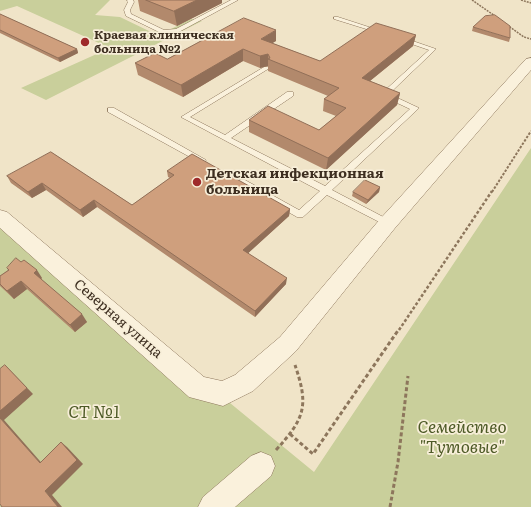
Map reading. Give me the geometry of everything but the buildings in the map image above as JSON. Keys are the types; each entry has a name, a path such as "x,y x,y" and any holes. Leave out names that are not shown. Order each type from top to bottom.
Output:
{"street":[{"name":"Северная улица","path":"0,217 198,388 223,394 244,383 288,344 388,223 531,62"},
{"path":"213,507 261,466"}],"lane":[{"path":"130,0 131,2 127,10 128,15 163,32 167,32 177,31 235,0"},
{"path":"336,18 388,34"},
{"path":"233,177 300,215 415,108 384,95 433,49 396,37"},
{"path":"266,68 185,117 388,223"},
{"path":"225,138 290,94"},
{"path":"111,110 213,166"}],"path":[{"path":"472,0 498,18"},
{"path":"521,0 531,3"},
{"path":"505,23 524,37 531,38"},
{"path":"290,434 313,454 452,253 531,131"},
{"path":"261,466 290,434 302,416 301,382 288,344"},
{"path":"390,507 398,462 408,376"}],"green space":[{"path":"0,0 110,0 95,15 120,17 151,32 171,29 191,19 202,21 46,100 21,88 110,48 17,6 0,11"},
{"path":"531,148 531,507 0,507 0,214 314,472"}],"place":[{"name":"Краевая клиническая больница №2","path":"85,42"},
{"name":"Детская инфекционная больница","path":"197,182"}],"park label":[{"name":"СТ №1","path":"94,413"},
{"name":"Семейство \"Тутовые\"","path":"462,438"}]}
